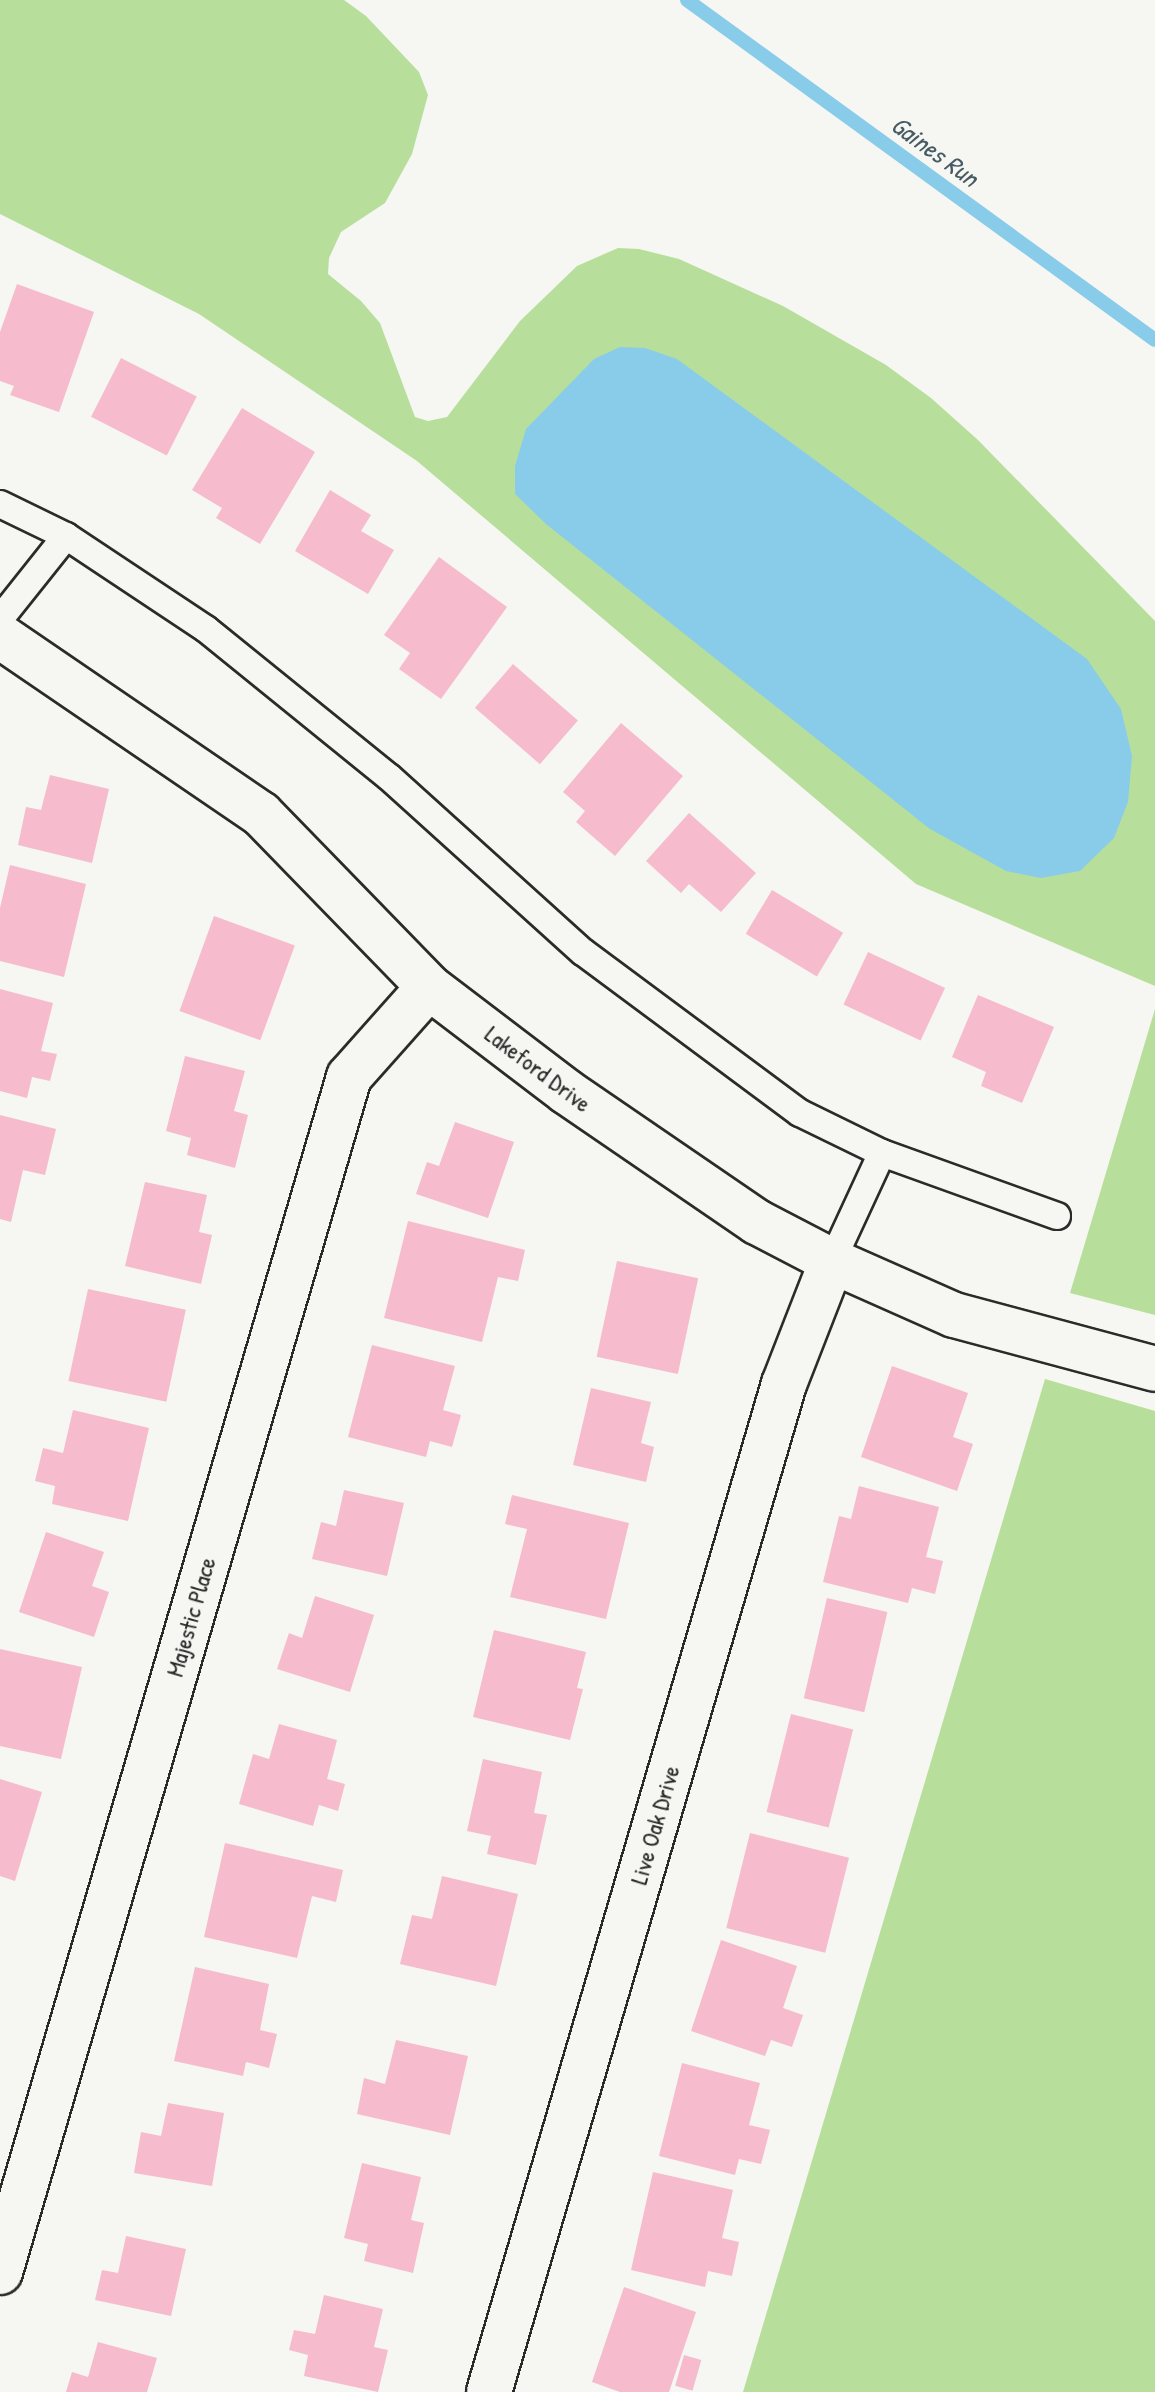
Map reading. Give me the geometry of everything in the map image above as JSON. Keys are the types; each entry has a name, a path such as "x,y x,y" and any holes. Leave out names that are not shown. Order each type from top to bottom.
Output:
{"street":[{"name":"Lakeford Drive","path":"0,636 261,814 429,987 567,1092 757,1222 832,1261 954,1315 1155,1369"},
{"name":"Majestic Place","path":"0,2272 349,1077 429,987"},
{"name":"Live Oak Drive","path":"489,2392 784,1384 832,1261"}],"lane":[{"path":"0,504 66,536 206,629 389,777 595,961 800,1113 882,1153 1057,1216"},
{"path":"0,619 66,536"},
{"path":"832,1261 882,1153"}],"green space":[{"path":"0,0 344,0 366,16 419,72 428,95 412,154 385,203 341,232 329,258 328,274 361,301 380,323 415,417 428,421 447,417 520,321 577,266 618,248 639,249 679,259 783,306 886,365 931,398 978,440 1155,621 1155,986 916,884 417,461 199,314 0,214"},
{"path":"1155,1009 1155,1315 1070,1293"},
{"path":"1045,1379 1155,1411 1155,2392 743,2392"}],"water":[{"path":"620,347 645,348 677,359 1087,659 1121,709 1132,756 1128,802 1114,838 1080,871 1041,878 1006,871 930,829 546,524 515,494 515,466 526,429 594,359"}],"building":[{"path":"17,284 94,312 59,412 10,395 14,386 0,381 0,332"},
{"path":"121,358 197,397 167,455 91,417"},
{"path":"242,408 315,452 260,544 216,518 222,508 192,490"},
{"path":"330,490 371,515 361,531 394,550 368,594 295,551"},
{"path":"439,557 507,607 441,699 399,669 410,653 384,635"},
{"path":"513,664 578,720 540,764 475,708"},
{"path":"621,723 683,776 615,856 576,822 585,811 563,792"},
{"path":"50,775 109,789 92,863 18,845 26,807 41,810"},
{"path":"689,813 756,873 721,912 689,884 681,893 646,861"},
{"path":"10,865 86,884 64,977 0,961 0,908"},
{"path":"772,890 843,933 817,976 746,934"},
{"path":"214,916 295,945 260,1040 179,1011"},
{"path":"868,952 945,988 921,1040 843,1005"},
{"path":"0,989 53,1003 41,1051 57,1054 50,1081 32,1077 27,1098 0,1091"},
{"path":"978,995 1054,1027 1022,1103 981,1086 986,1072 952,1057"},
{"path":"185,1056 245,1071 234,1111 248,1115 235,1168 187,1155 191,1138 166,1131"},
{"path":"0,1115 56,1129 45,1175 23,1170 11,1222 0,1219"},
{"path":"455,1122 514,1142 488,1218 416,1194 427,1162 439,1166"},
{"path":"145,1182 207,1195 199,1232 212,1235 201,1284 125,1266"},
{"path":"408,1221 525,1250 518,1281 498,1277 482,1342 384,1318"},
{"path":"617,1261 698,1278 678,1374 597,1357"},
{"path":"88,1289 186,1310 166,1402 68,1381"},
{"path":"372,1345 455,1366 443,1410 461,1415 452,1447 430,1441 426,1457 348,1437"},
{"path":"892,1366 968,1393 953,1437 973,1444 957,1491 861,1457"},
{"path":"591,1388 651,1402 641,1443 654,1447 646,1482 573,1465"},
{"path":"73,1410 149,1428 128,1521 52,1504 55,1486 35,1481 43,1448 63,1453"},
{"path":"859,1486 939,1507 926,1557 943,1561 935,1594 912,1588 908,1603 823,1582 839,1516 851,1519"},
{"path":"344,1490 404,1503 387,1576 312,1559 321,1522 336,1526"},
{"path":"512,1495 629,1523 606,1619 510,1597 527,1529 505,1524"},
{"path":"46,1532 104,1552 92,1586 109,1592 94,1637 19,1612"},
{"path":"315,1596 374,1615 350,1692 277,1669 289,1633 302,1638"},
{"path":"827,1598 887,1612 864,1712 804,1698"},
{"path":"494,1630 586,1652 577,1688 583,1689 570,1740 473,1717"},
{"path":"0,1649 82,1667 61,1759 0,1746"},
{"path":"791,1714 853,1729 829,1827 767,1812"},
{"path":"279,1724 337,1740 327,1779 345,1784 338,1811 319,1805 313,1826 239,1804 253,1754 269,1759"},
{"path":"483,1759 542,1772 534,1813 547,1815 536,1865 487,1854 491,1836 467,1831"},
{"path":"0,1779 42,1792 15,1881 0,1876"},
{"path":"750,1833 849,1858 825,1953 726,1928"},
{"path":"225,1843 343,1870 336,1902 312,1896 297,1958 204,1937"},
{"path":"442,1876 518,1894 496,1986 400,1964 412,1915 432,1919"},
{"path":"721,1940 797,1966 783,2008 803,2015 792,2047 771,2040 765,2056 691,2031"},
{"path":"195,1967 269,1984 260,2030 277,2034 269,2068 246,2062 243,2076 174,2061"},
{"path":"396,2040 468,2056 450,2135 357,2114 364,2078 385,2084"},
{"path":"682,2063 760,2083 749,2125 770,2130 761,2164 739,2159 735,2175 659,2156"},
{"path":"168,2103 224,2113 212,2186 134,2173 141,2132 161,2136"},
{"path":"362,2163 421,2177 411,2220 424,2223 413,2273 364,2261 368,2244 344,2238"},
{"path":"653,2172 733,2190 722,2238 739,2242 732,2276 708,2271 705,2287 631,2270"},
{"path":"126,2236 186,2249 171,2316 95,2300 102,2270 118,2273"},
{"path":"624,2287 696,2312 669,2392 620,2392 592,2382"},
{"path":"324,2295 383,2309 374,2347 388,2350 378,2392 304,2376 308,2355 289,2350 294,2330 315,2334"},
{"path":"98,2342 157,2358 147,2392 66,2392 72,2372 88,2377"},
{"path":"684,2355 701,2360 692,2391 675,2386"}],"waterway":[{"name":"Gaines Run","path":"687,0 1155,340"}]}
